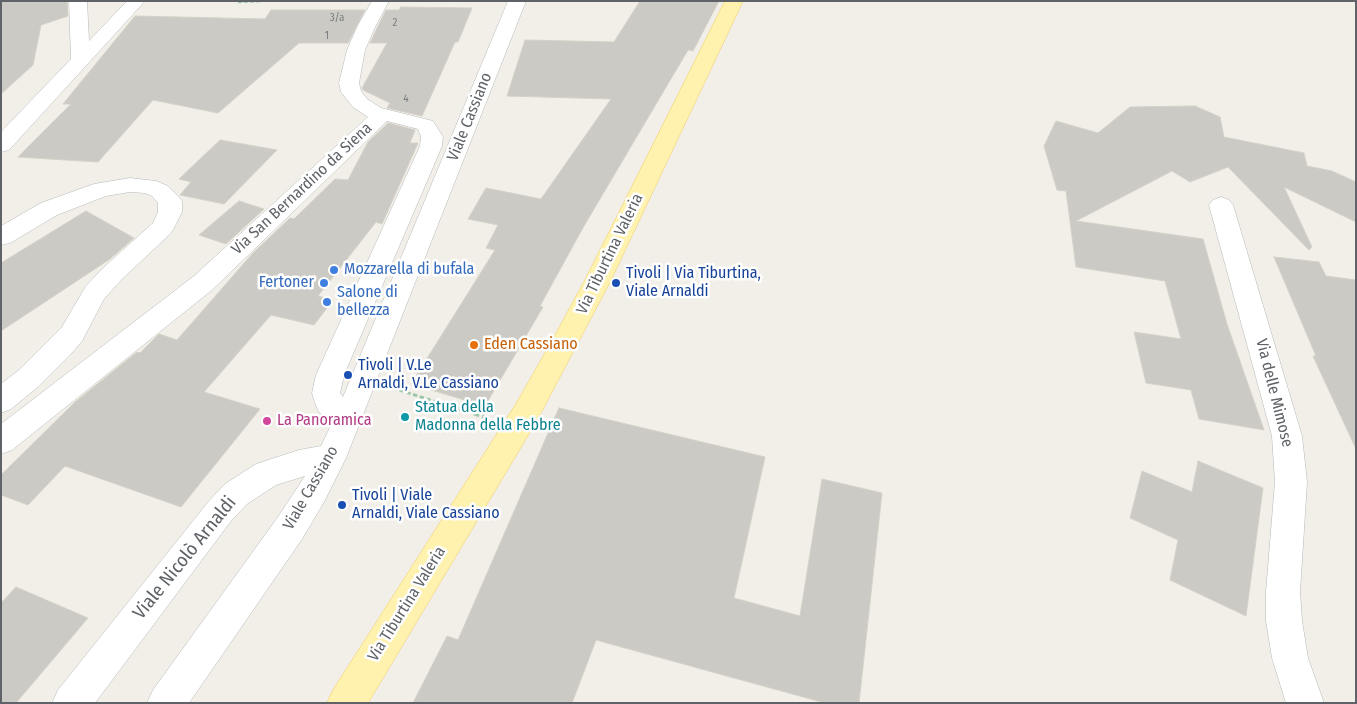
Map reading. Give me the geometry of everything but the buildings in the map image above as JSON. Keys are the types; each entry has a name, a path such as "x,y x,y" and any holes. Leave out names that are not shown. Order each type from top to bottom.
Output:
{"main road":[{"name":"Via Tiburtina Valeria","path":"346,703 517,426 563,347 593,290 734,1"}],"street":[{"path":"78,1 81,62"},
{"path":"1,145 137,1"},
{"path":"381,1 359,44 349,83 351,92 360,103 374,112 382,114"},
{"name":"Viale Cassiano","path":"166,703 290,528 313,492 330,458 348,420 517,1"},
{"name":"Via San Bernardino da Siena","path":"1,441 203,283 382,114 426,125 430,131 432,146 330,375 326,394 329,403 348,420"},
{"path":"1,237 49,209 102,189 130,185 148,186 160,191 170,201 170,212 162,228 95,292 72,334 60,347 36,372 1,401"},
{"name":"Via delle Mimose","path":"1221,205 1287,436 1291,482 1283,592 1284,621 1290,658 1305,703"},
{"name":"Viale Nicolò Arnaldi","path":"71,703 220,511 236,494 267,474 299,464 330,458"}],"path":[{"path":"238,2 260,1"},
{"path":"364,378 517,426"}],"place":[{"name":"Mozzarella di bufala","path":"334,270"},
{"name":"Fertoner","path":"324,283"},
{"name":"Tivoli | Via Tiburtina, Viale Arnaldi","path":"616,283"},
{"name":"Salone di bellezza","path":"327,302"},
{"name":"Eden Cassiano","path":"474,345"},
{"name":"Tivoli | V.Le Arnaldi, V.Le Cassiano","path":"348,375"},
{"name":"Statua della Madonna della Febbre","path":"405,417"},
{"name":"La Panoramica","path":"267,421"},
{"name":"Tivoli | Viale Arnaldi, Viale Cassiano","path":"342,505"}]}
